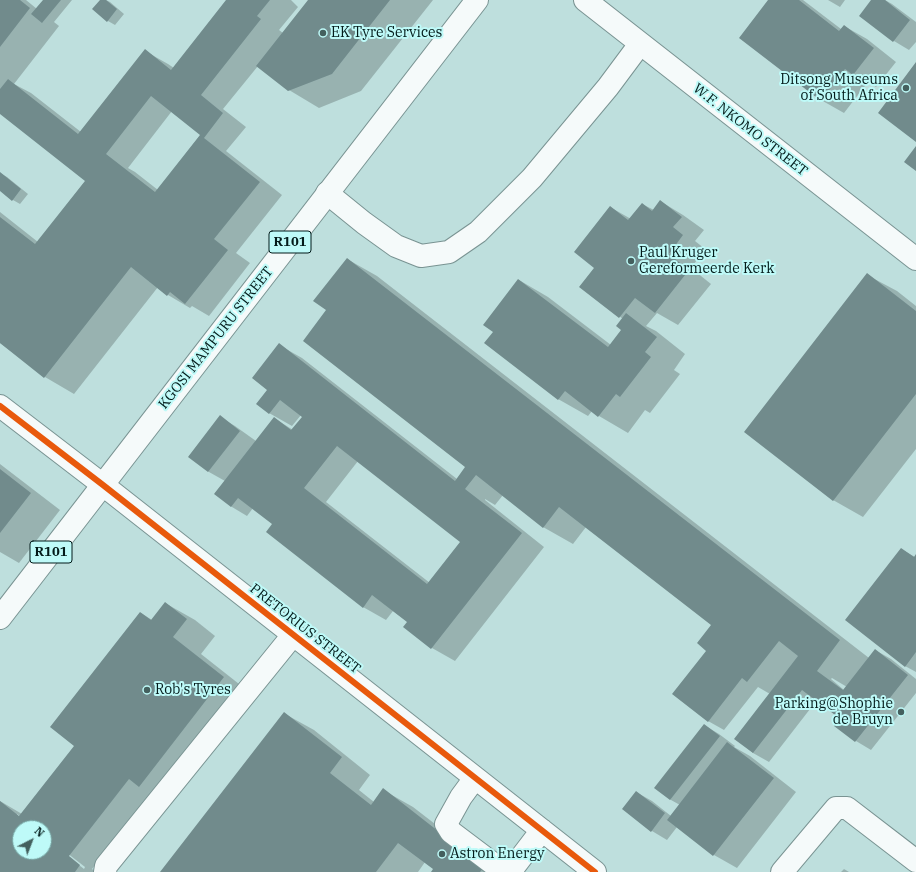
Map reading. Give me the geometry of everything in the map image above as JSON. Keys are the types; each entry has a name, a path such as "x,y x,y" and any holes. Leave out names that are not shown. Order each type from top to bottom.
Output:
{"main road":[{"name":"KGOSI MAMPURU STREET","path":"0,618 477,0"},
{"name":"W.F. NKOMO STREET","path":"584,0 916,259"},
{"path":"327,193 364,223 396,246 421,256 449,252 478,232 532,178 608,87 640,44"},
{"name":"PRETORIUS STREET","path":"0,406 103,485 595,872"},
{"path":"105,872 106,866 293,635"},
{"path":"475,778 461,797 446,824 451,832 504,872"},
{"path":"782,872 836,808 847,808 916,861"},
{"path":"510,872 542,830"}],"building":[{"path":"0,0 20,0 30,8 0,47"},
{"path":"43,0 61,0 42,23 31,14"},
{"path":"100,0 106,0 117,9 107,22 92,9"},
{"path":"226,0 270,0 257,16 261,19 201,95 223,113 204,138 260,182 214,239 228,250 185,304 170,292 167,296 131,267 44,378 0,343 0,217 35,244 85,181 0,114 0,89 8,79 78,134 145,49 171,70","holes":["151,96 200,135 155,192 106,154"]},
{"name":"EK Tyre Services","path":"308,0 390,0 332,74 288,91 256,66"},
{"path":"768,0 799,0 839,31 844,25 874,48 853,75 845,69 821,101 739,38"},
{"path":"871,0 885,0 910,20 893,42 859,16"},
{"name":"Ditsong Museums of South Africa","path":"916,62 916,142 878,113"},
{"path":"916,146 916,171 904,162"},
{"path":"0,172 21,189 12,201 0,191"},
{"name":"Paul Kruger Gereformeerde Kerk","path":"660,200 682,217 673,227 683,235 669,254 689,270 655,313 635,298 619,318 579,287 594,268 574,252 610,206 628,220 642,203 652,211"},
{"path":"347,258 840,640 817,671 843,690 875,649 908,675 855,742 834,726 839,718 802,690 753,753 734,739 798,656 779,641 747,682 742,678 708,722 672,694 706,651 697,643 711,625 559,507 543,528 476,475 465,489 522,533 431,649 403,627 407,622 372,595 363,608 266,532 272,524 238,498 231,507 214,494 274,417 291,430 302,417 280,400 269,414 256,404 267,390 252,378 279,343 455,481 465,467 303,341 326,310 313,301","holes":["337,446 460,542 427,584 304,488"]},
{"path":"867,273 916,311 916,394 833,501 744,432"},
{"path":"518,279 608,347 621,330 616,326 626,313 657,337 645,352 651,357 620,397 616,394 598,417 565,391 558,400 484,343 493,332 483,325"},
{"path":"220,415 240,431 208,472 188,457"},
{"path":"0,469 31,493 0,533"},
{"path":"901,548 914,557 916,554 916,652 905,667 845,620"},
{"path":"165,602 187,619 173,637 224,677 139,787 129,779 69,856 80,865 75,872 0,872 0,801 19,816 74,746 50,727 140,612 151,620"},
{"path":"284,712 342,757 330,773 371,805 383,788 484,867 480,872 431,872 433,869 398,843 376,872 160,872"},
{"path":"704,724 720,736 670,800 654,788"},
{"path":"727,742 774,778 713,856 667,820"},
{"path":"636,791 665,813 651,832 622,809"}],"cycle path":[{"path":"0,406 103,485 595,872"}],"place":[{"name":"EK Tyre Services","path":"323,33"},
{"name":"Ditsong Museums of South Africa","path":"906,88"},
{"name":"Paul Kruger Gereformeerde Kerk","path":"631,261"},
{"name":"Rob's Tyres","path":"147,690"},
{"name":"Parking@Shophie de Bruyn","path":"901,712"},
{"name":"Astron Energy","path":"442,854"}]}
